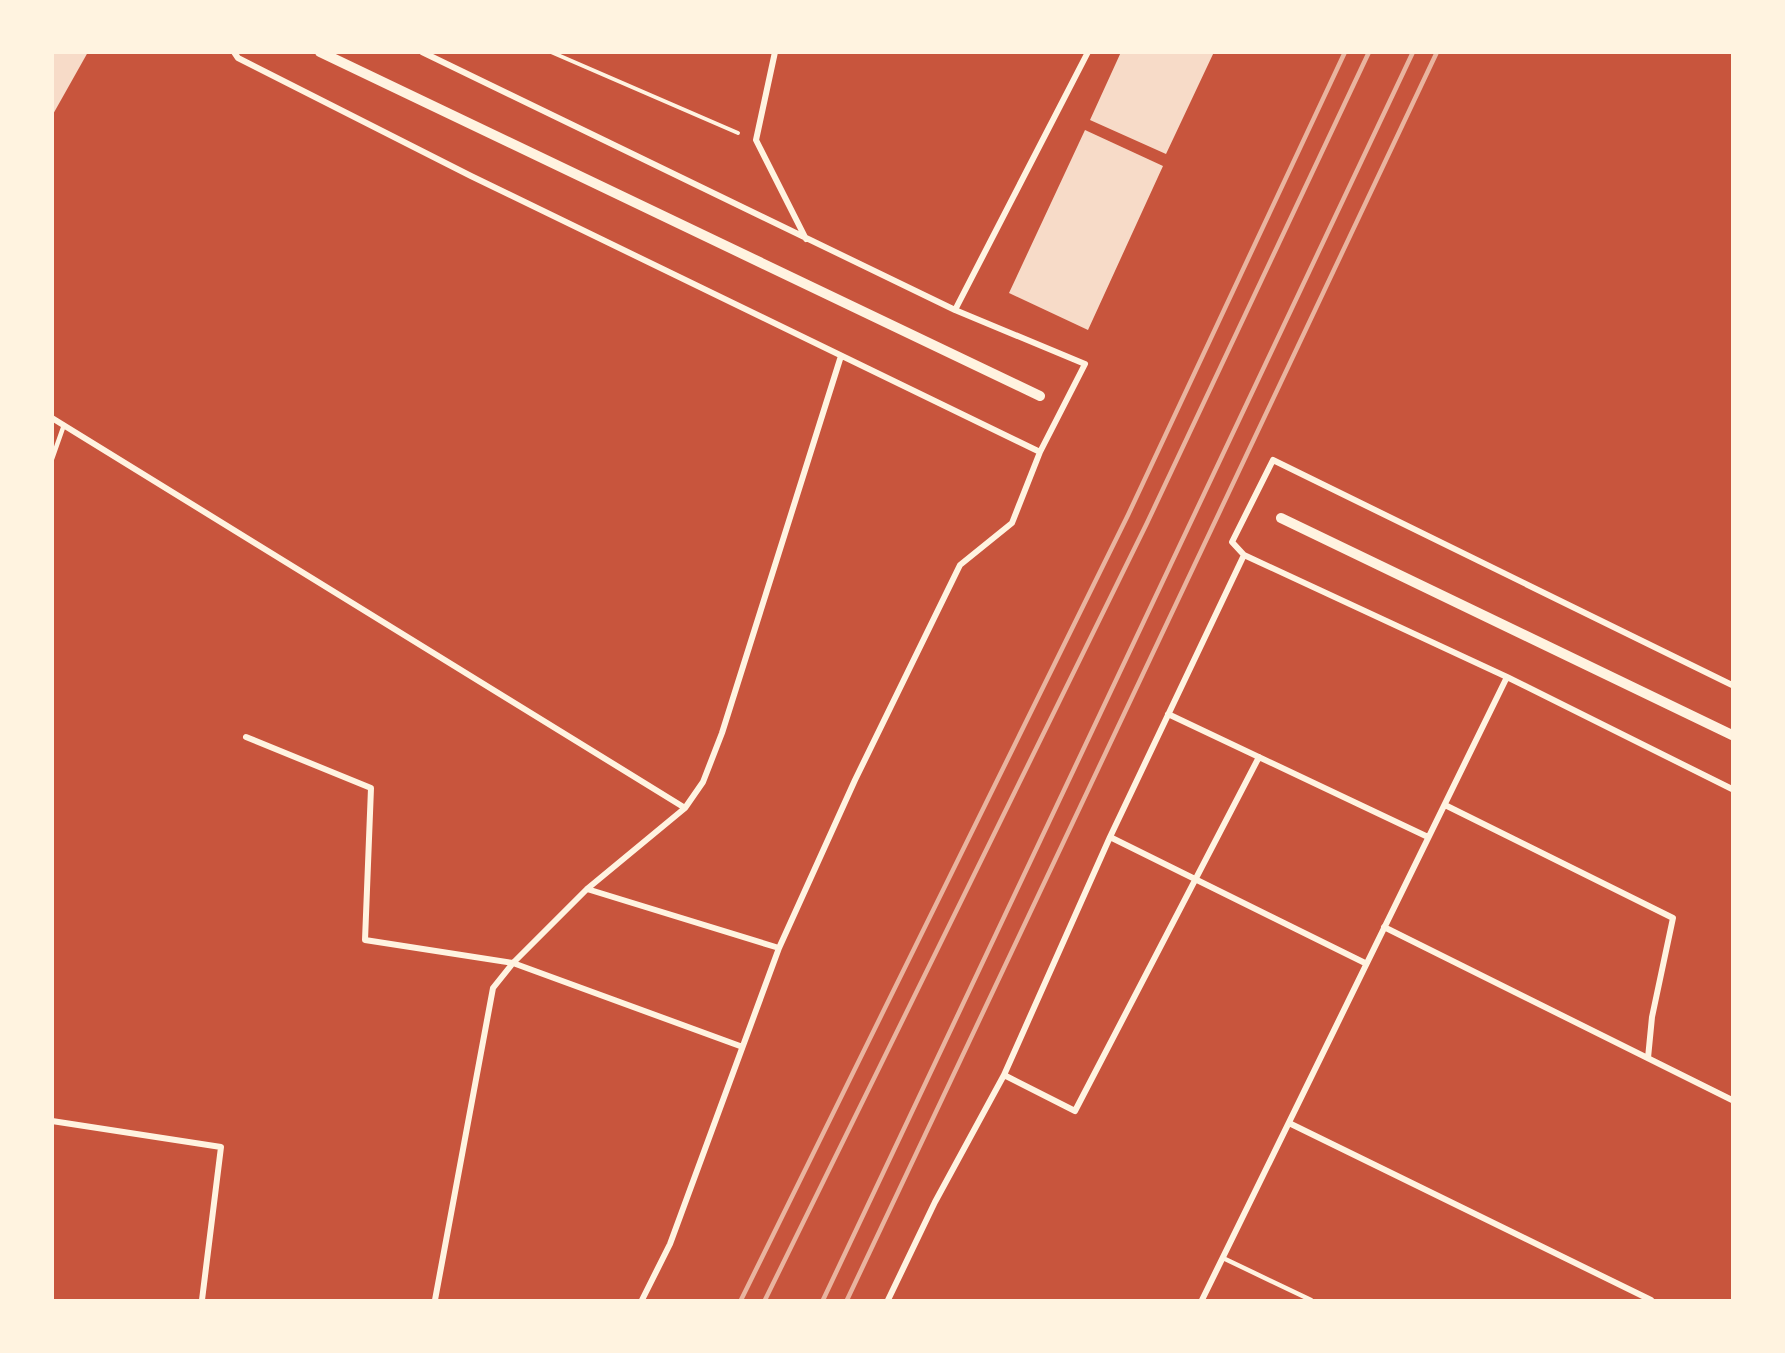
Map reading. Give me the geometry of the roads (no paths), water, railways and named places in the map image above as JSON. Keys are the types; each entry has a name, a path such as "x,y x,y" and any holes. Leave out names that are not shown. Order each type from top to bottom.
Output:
{"street":[{"path":"234,52 238,58 460,170 1040,452"},
{"path":"320,52 1040,396"},
{"path":"422,52 955,310 1085,364 1040,452 1012,523 960,564 855,780 779,948 740,1046 670,1244 642,1300"},
{"path":"775,52 756,140 807,239"},
{"path":"955,310 1088,52"},
{"path":"435,1300 493,988 513,963 587,889 685,808 703,782 722,734 841,356"},
{"path":"52,418 685,808"},
{"path":"1732,685 1273,460 1232,542 1244,555 1507,677 1732,789"},
{"path":"1281,518 1732,735"},
{"path":"888,1300 935,1202 1004,1075 1110,837 1244,555"},
{"path":"1202,1300 1507,677"},
{"path":"1168,714 1428,837"},
{"path":"246,737 371,788 365,940 513,963 740,1046"},
{"path":"1004,1075 1075,1111 1259,757"},
{"path":"1444,805 1673,918 1652,1017 1648,1058"},
{"path":"1110,837 1365,963"},
{"path":"587,889 779,948"},
{"path":"1384,927 1732,1100"},
{"path":"52,1121 221,1147 202,1300"},
{"path":"1289,1124 1651,1300"}],"lane":[{"path":"52,459 64,425"},
{"path":"1223,1258 1311,1300"}],"railway":[{"path":"741,1300 1128,515 1345,52"},
{"path":"765,1300 1147,523 1369,52"},
{"path":"823,1300 1413,52"},
{"path":"847,1300 1437,52"}]}
